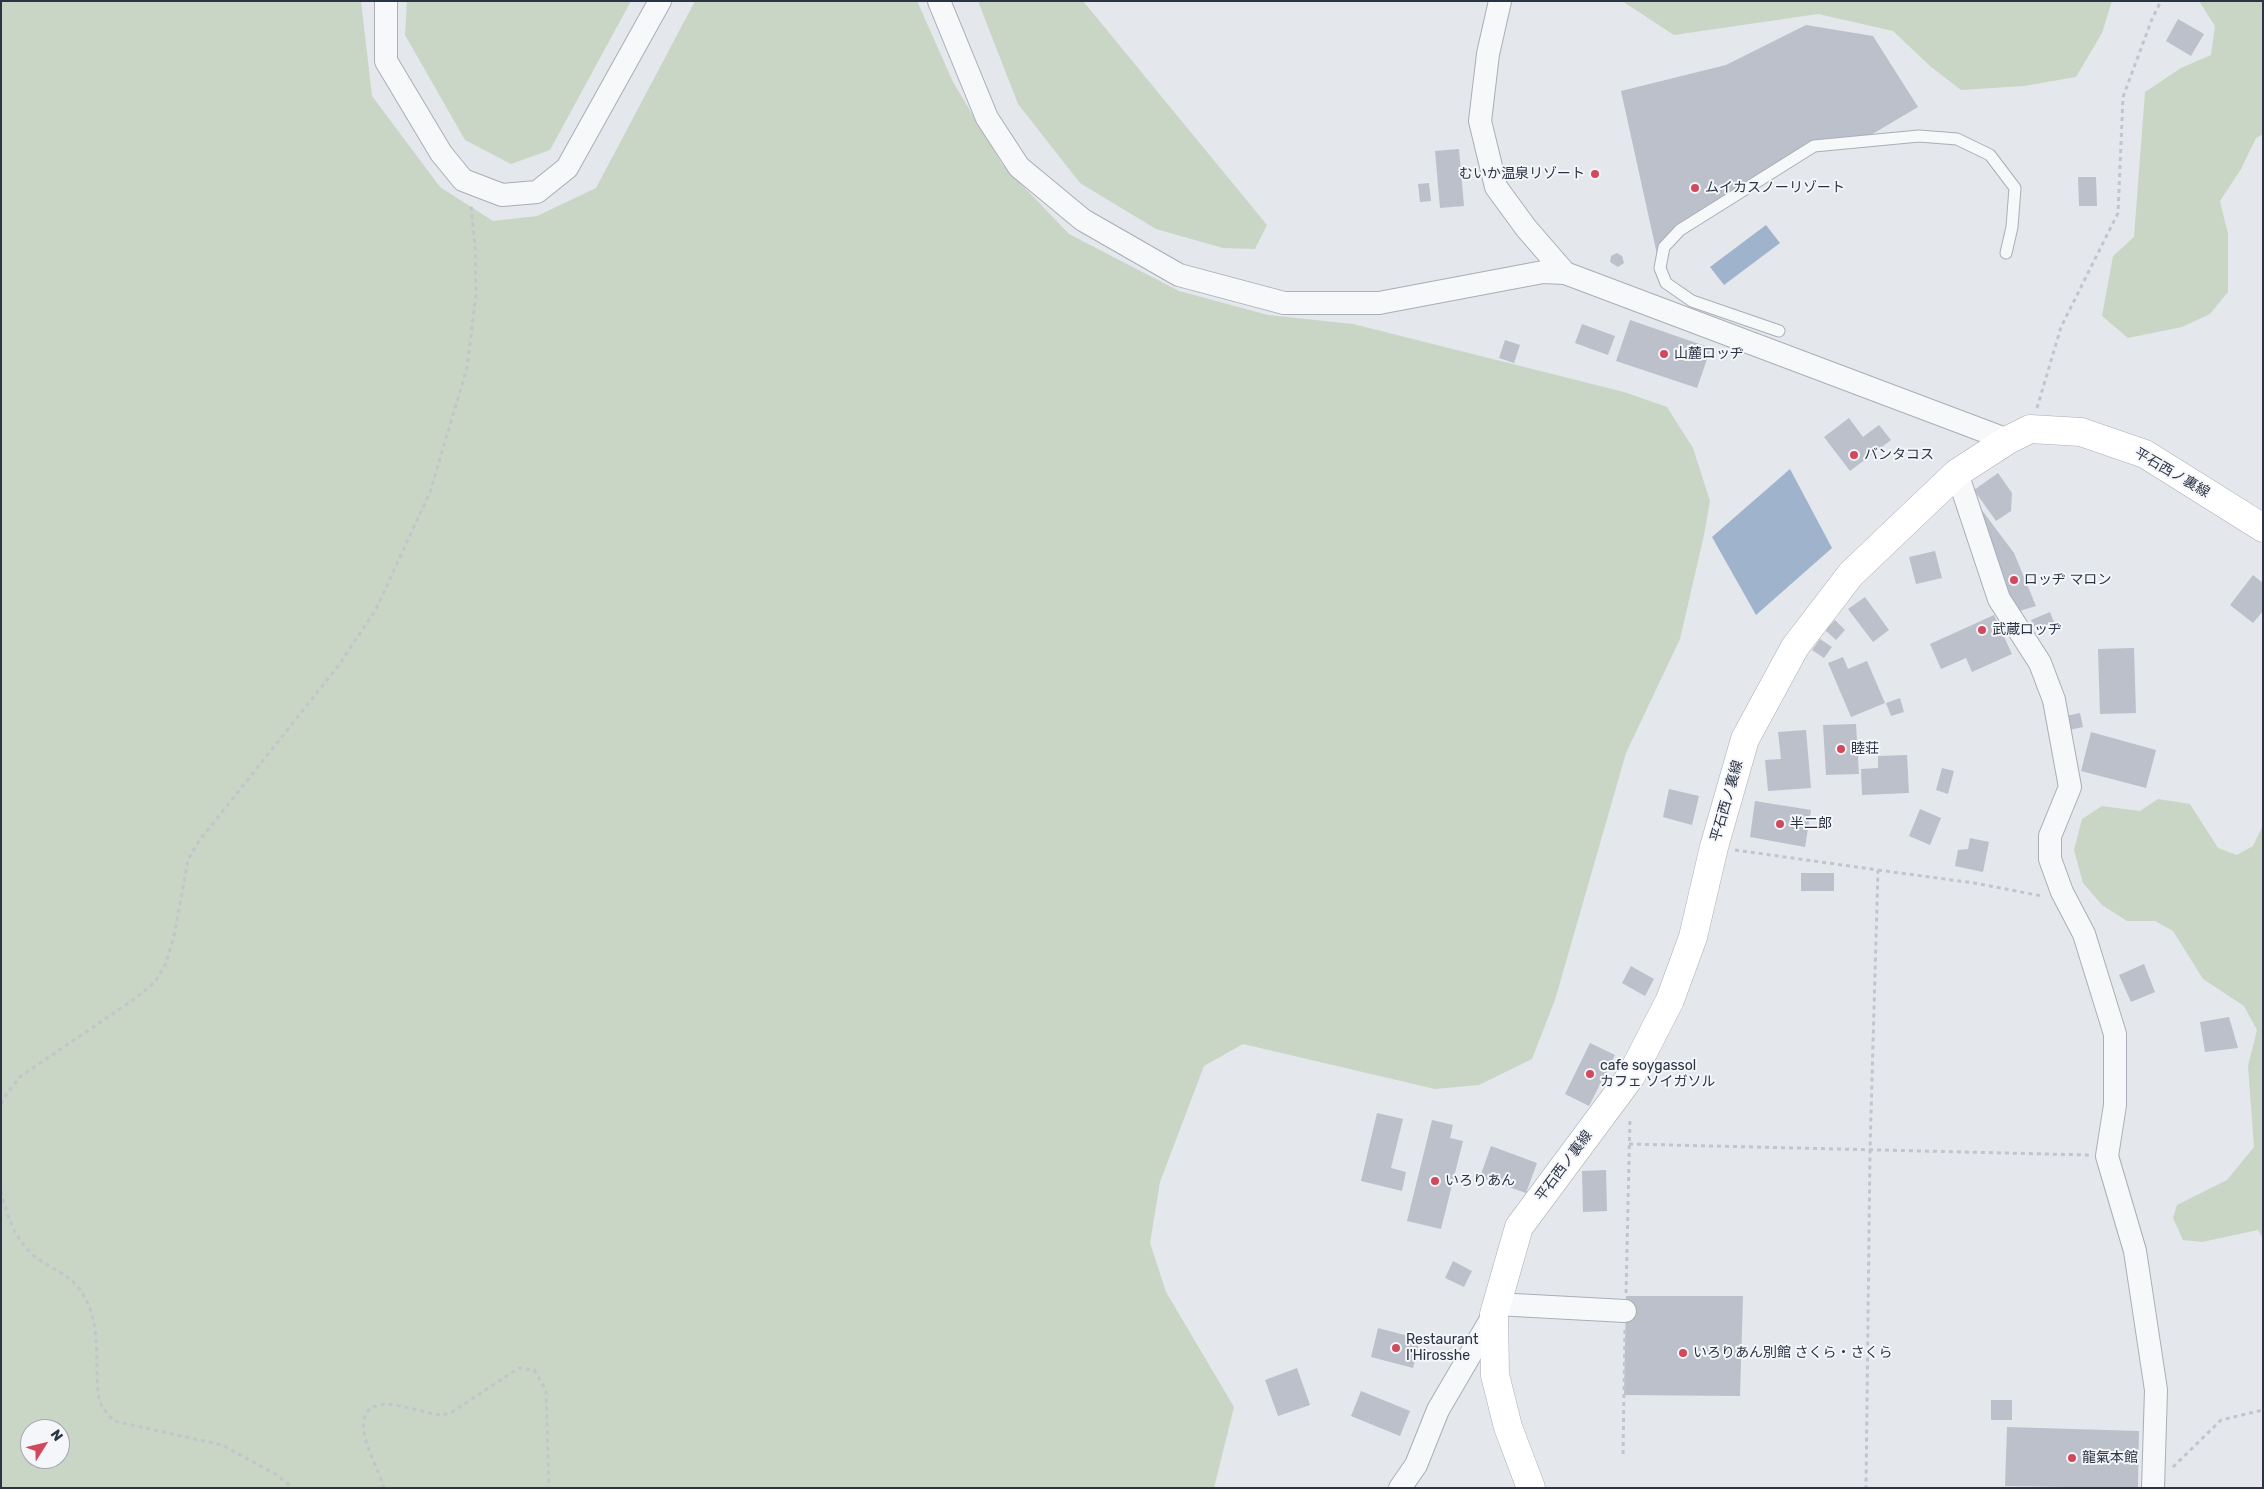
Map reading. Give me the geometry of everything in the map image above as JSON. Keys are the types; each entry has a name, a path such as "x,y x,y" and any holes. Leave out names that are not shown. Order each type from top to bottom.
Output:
{"main road":[{"name":"平石西ノ裏線","path":"1531,1488 1508,1427 1495,1375 1495,1309 1519,1227 1631,1076 1670,1000 1692,937 1714,847 1745,739 1795,647 1851,574 1957,473 2019,434 2081,432 2145,454 2263,528"}],"street":[{"path":"386,1 386,61 441,153 464,180 502,195 537,192 567,168 660,1"},
{"path":"939,1 987,118 1019,167 1083,220 1179,275 1284,303 1379,303 1543,272 1565,273 2019,434"},
{"path":"1500,1 1488,54 1480,121 1496,187 1526,228 1565,273"},
{"path":"1957,473 1999,599 2040,663 2054,700 2070,787 2050,836 2050,859 2062,892 2084,934 2115,1034 2114,1105 2107,1156 2135,1251 2156,1390 2153,1487"},
{"path":"1400,1488 1416,1465 1438,1410 1495,1309 1625,1311"}],"lane":[{"path":"1779,331 1692,301 1666,283 1660,268 1661,261 1664,247 1680,230 1814,146 1919,136 1957,139 1990,155 2015,188 2012,226 2006,253"}],"path":[{"path":"2019,434 2061,327 2118,213 2123,96 2152,19 2162,1"},
{"path":"1,1104 7,1093 21,1076 133,1000 155,982 169,954 188,860 198,841 339,665 376,610 430,492 467,368 476,295 472,208 464,180"},
{"path":"1714,847 1974,882 2043,896 2062,892"},
{"path":"1866,1488 1870,1149 1878,870"},
{"path":"1623,1454 1630,1115"},
{"path":"1629,1144 2107,1156"},
{"path":"1,1192 6,1213 12,1228 21,1242 34,1256 73,1280 86,1299 95,1330 99,1400 107,1414 114,1421 222,1445 278,1475 292,1488"},
{"path":"384,1488 364,1434 364,1417 370,1410 386,1404 442,1415 452,1412 519,1368 534,1370 546,1390 549,1488"},
{"path":"2153,1487 2221,1420 2263,1410"}],"green space":[{"path":"1,1 361,1 372,96 440,187 493,221 537,216 596,188 695,1 917,1 953,82 1002,164 1069,234 1179,291 1268,315 1353,324 1624,392 1667,407 1693,448 1710,501 1704,535 1680,639 1626,753 1555,1000 1532,1059 1479,1085 1435,1089 1243,1044 1204,1066 1160,1182 1150,1243 1166,1292 1234,1407 1214,1488 1,1488"},
{"path":"407,1 631,1 550,150 511,164 465,140 405,35"},
{"path":"978,1 1083,1 1267,225 1255,249 1223,248 1156,229 1080,183 1018,104"},
{"path":"1622,1 2112,1 2102,33 2076,77 2024,86 1961,90 1930,66 1893,31 1818,14 1674,35"},
{"path":"2199,1 2263,1 2263,134 2256,138 2241,169 2220,201 2228,234 2228,292 2210,314 2182,327 2128,338 2102,316 2113,256 2134,237 2145,92 2181,68 2211,55 2215,26"},
{"path":"2158,799 2190,804 2218,848 2237,855 2253,846 2263,825 2263,1238 2258,1230 2202,1242 2183,1240 2173,1218 2177,1205 2227,1180 2254,1147 2248,1066 2257,1030 2244,1006 2203,979 2173,931 2155,921 2127,921 2102,905 2083,883 2074,850 2082,819 2102,806 2140,811"}],"water":[{"path":"1766,225 1780,243 1724,285 1710,267"},
{"path":"1790,469 1832,548 1756,615 1712,537"}],"building":[{"path":"2178,19 2204,34 2191,56 2166,41"},
{"name":"ムイカスノーリゾート","path":"1806,25 1873,36 1918,107 1859,142 1814,146 1664,247 1660,268 1621,91 1726,65"},
{"path":"1459,149 1464,206 1440,208 1435,151"},
{"path":"2078,177 2096,177 2097,206 2079,206"},
{"path":"1429,183 1431,201 1420,202 1418,184"},
{"path":"1617,253 1622,256 1624,263 1618,267 1610,262 1611,256"},
{"name":"山麓ロッヂ","path":"1630,320 1711,348 1697,388 1616,361"},
{"path":"1582,324 1615,336 1608,355 1575,343"},
{"path":"1505,340 1520,345 1514,363 1499,358"},
{"name":"バンタコス","path":"1849,418 1863,437 1879,425 1891,440 1850,471 1824,437"},
{"path":"1998,473 2012,493 2011,511 1996,521 1974,490"},
{"name":"ロッヂ マロン","path":"1974,507 1981,509 2014,553 2036,606 2016,612"},
{"path":"1935,551 1942,578 1916,584 1909,557"},
{"path":"2253,575 2263,583 2263,611 2253,623 2230,605"},
{"path":"1865,597 1889,630 1873,642 1848,609"},
{"path":"2050,612 2054,622 2036,630 2031,620"},
{"name":"武蔵ロッヂ","path":"1994,615 2012,654 1972,672 1966,658 1941,669 1930,644"},
{"path":"1835,620 1845,630 1836,640 1825,630"},
{"path":"1820,639 1832,647 1824,658 1812,650"},
{"path":"2134,648 2136,713 2100,714 2098,649"},
{"path":"1843,657 1848,669 1867,661 1885,703 1851,717 1828,663"},
{"path":"1900,698 1904,712 1891,716 1886,703"},
{"path":"2080,713 2083,727 2069,730 2066,716"},
{"name":"睦荘","path":"1856,724 1859,774 1826,775 1823,725"},
{"path":"1806,730 1811,788 1768,791 1765,760 1781,759 1778,732"},
{"path":"2091,732 2156,750 2146,788 2081,771"},
{"path":"1907,755 1909,793 1862,795 1861,769 1878,768 1878,756"},
{"path":"1942,768 1954,771 1948,794 1936,790"},
{"path":"1669,789 1699,796 1692,825 1663,817"},
{"name":"半二郎","path":"1755,801 1811,810 1805,847 1750,837"},
{"path":"1920,809 1941,818 1930,845 1909,836"},
{"path":"1970,838 1989,842 1983,872 1955,866 1958,850 1968,849"},
{"path":"1801,873 1834,873 1834,891 1801,891"},
{"path":"2144,964 2155,992 2131,1002 2119,975"},
{"path":"1631,966 1654,979 1645,996 1622,983"},
{"path":"2229,1017 2238,1048 2205,1052 2200,1022"},
{"name":"cafe soygassol カフェ ソイガソル","path":"1590,1043 1615,1055 1589,1106 1565,1094"},
{"path":"1377,1113 1403,1119 1391,1168 1406,1172 1402,1191 1361,1181"},
{"name":"いろりあん","path":"1432,1120 1453,1125 1450,1138 1463,1141 1441,1229 1407,1221"},
{"path":"1491,1146 1537,1163 1526,1193 1480,1177"},
{"path":"1606,1170 1607,1211 1583,1212 1582,1171"},
{"path":"1453,1261 1472,1271 1464,1287 1445,1278"},
{"name":"いろりあん別館 さくら・さくら","path":"1626,1296 1743,1296 1740,1396 1624,1395"},
{"name":"Restaurant I'Hirosshe","path":"1378,1328 1420,1339 1413,1368 1371,1357"},
{"path":"1297,1368 1310,1405 1278,1416 1265,1380"},
{"path":"1361,1391 1410,1411 1400,1436 1351,1416"},
{"path":"1991,1400 2012,1400 2012,1420 1991,1420"},
{"name":"龍氣本館","path":"2007,1427 2139,1431 2138,1488 2005,1486"}],"place":[{"name":"むいか温泉リゾート","path":"1595,174"},
{"name":"ムイカスノーリゾート","path":"1695,188"},
{"name":"山麓ロッヂ","path":"1664,354"},
{"name":"バンタコス","path":"1854,455"},
{"name":"ロッヂ マロン","path":"2014,580"},
{"name":"武蔵ロッヂ","path":"1982,630"},
{"name":"睦荘","path":"1841,749"},
{"name":"半二郎","path":"1780,824"},
{"name":"cafe soygassol カフェ ソイガソル","path":"1590,1074"},
{"name":"いろりあん","path":"1435,1181"},
{"name":"Restaurant I'Hirosshe","path":"1396,1348"},
{"name":"いろりあん別館 さくら・さくら","path":"1683,1353"},
{"name":"龍氣本館","path":"2072,1458"}]}
